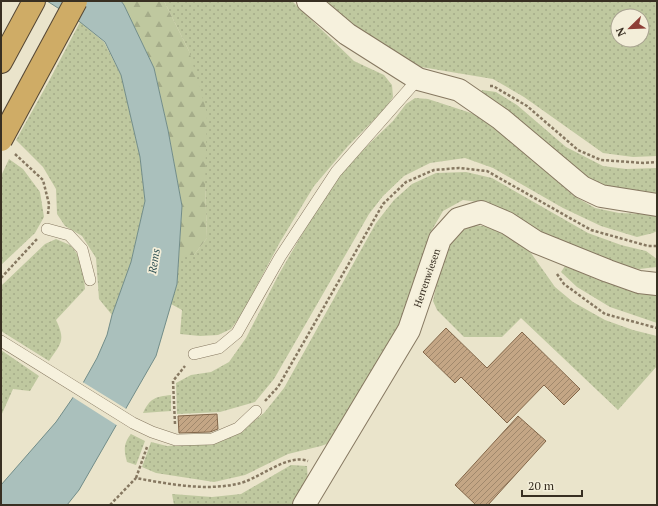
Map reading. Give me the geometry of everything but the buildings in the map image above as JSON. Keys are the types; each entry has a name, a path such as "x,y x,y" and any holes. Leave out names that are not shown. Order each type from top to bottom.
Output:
{"highway":[{"path":"1,62 34,1"},
{"path":"6,144 76,1"}],"street":[{"path":"308,1 347,34 418,79 459,90 501,119 582,187 601,196 657,205"},
{"name":"Herrenwiesen","path":"304,505 409,330 440,239 458,219 481,212 507,223 536,242 639,282 657,284"}],"lane":[{"path":"194,354 219,348 237,334 280,257 336,172 418,79"},
{"path":"47,229 69,235 82,249 90,280"},
{"path":"1,341 133,423 152,432 176,440 212,439 238,428 256,412"}],"path":[{"path":"493,86 527,106 578,150 601,160 644,163 657,162"},
{"path":"1,278 47,229 49,204 43,180 6,144"},
{"path":"556,272 564,284 605,314 657,328"},
{"path":"176,440 173,381 194,354"},
{"path":"110,505 136,478 152,432"},
{"path":"136,478 169,484 208,487 238,484 291,459 302,459 327,468"}],"green space":[{"path":"121,1 164,1 189,51 207,113 205,184 207,238 194,255 179,255 182,206 168,130 154,68"},
{"path":"164,1 292,1 354,61 384,75 392,85 393,97 384,110 348,146 314,186 280,242 242,314 231,329 218,335 200,336 180,334 182,310 171,304 177,284 179,255 194,255 207,238 205,184 189,51"},
{"path":"314,1 657,1 657,156 633,157 603,153 524,97 493,79 421,67 344,22"},
{"path":"80,22 104,42 121,75 140,157 145,201 131,262 112,315 99,299 96,258 82,236 65,226 57,214 56,189 43,167 16,140"},
{"path":"482,90 496,92 517,105 566,147 603,166 626,169 657,168 657,193 632,192 599,185 560,161 480,95"},
{"path":"415,98 428,99 471,113 488,121 574,196 595,208 619,213 647,214 657,216 657,231 637,237 601,226 563,208 493,168 465,158 430,163 404,176 383,196 369,214 274,379 255,402 220,412 177,414 176,383 191,375 211,372 229,362 246,338 279,274 316,210 346,166 393,121 406,104"},
{"path":"9,159 23,169 40,192 44,217 35,233 1,265 1,176"},
{"path":"466,172 492,178 588,233 621,245 646,251 657,259 657,267 639,269 588,257 510,214 485,203 463,200 443,211 429,235 419,275 402,321 338,440 288,454 245,475 214,482 156,473 142,467 151,442 167,446 213,443 243,430 264,413 284,388 376,223 394,200 412,184 436,173"},
{"path":"474,225 492,227 508,234 526,246 555,287 573,302 605,320 633,330 657,336 657,366 618,410 521,318 502,337 464,337 437,310 433,301 443,253 458,231"},
{"path":"56,239 71,246 78,255 83,272 85,289 56,320 61,333 61,342 49,361 1,331 1,286 45,244"},
{"path":"565,266 598,280 657,296 657,323 610,307 577,287 561,272"},
{"path":"1,350 39,376 30,391 13,389 1,416"},
{"path":"171,395 171,411 143,413 148,404 154,399"},
{"path":"131,434 145,441 136,465 127,462 125,454 125,444"},
{"path":"291,465 307,466 308,484 294,505 174,505 172,494 212,497 241,494"}],"water":[{"name":"Rems","path":"47,1 121,1 154,68 168,130 182,206 177,284 156,356 79,490 67,505 1,505 1,485 56,422 83,383 97,358 107,335 112,315 131,262 145,201 140,157 121,75 105,42 80,22"}],"pier":[{"path":"81,381 128,410 118,426 71,396"}]}
